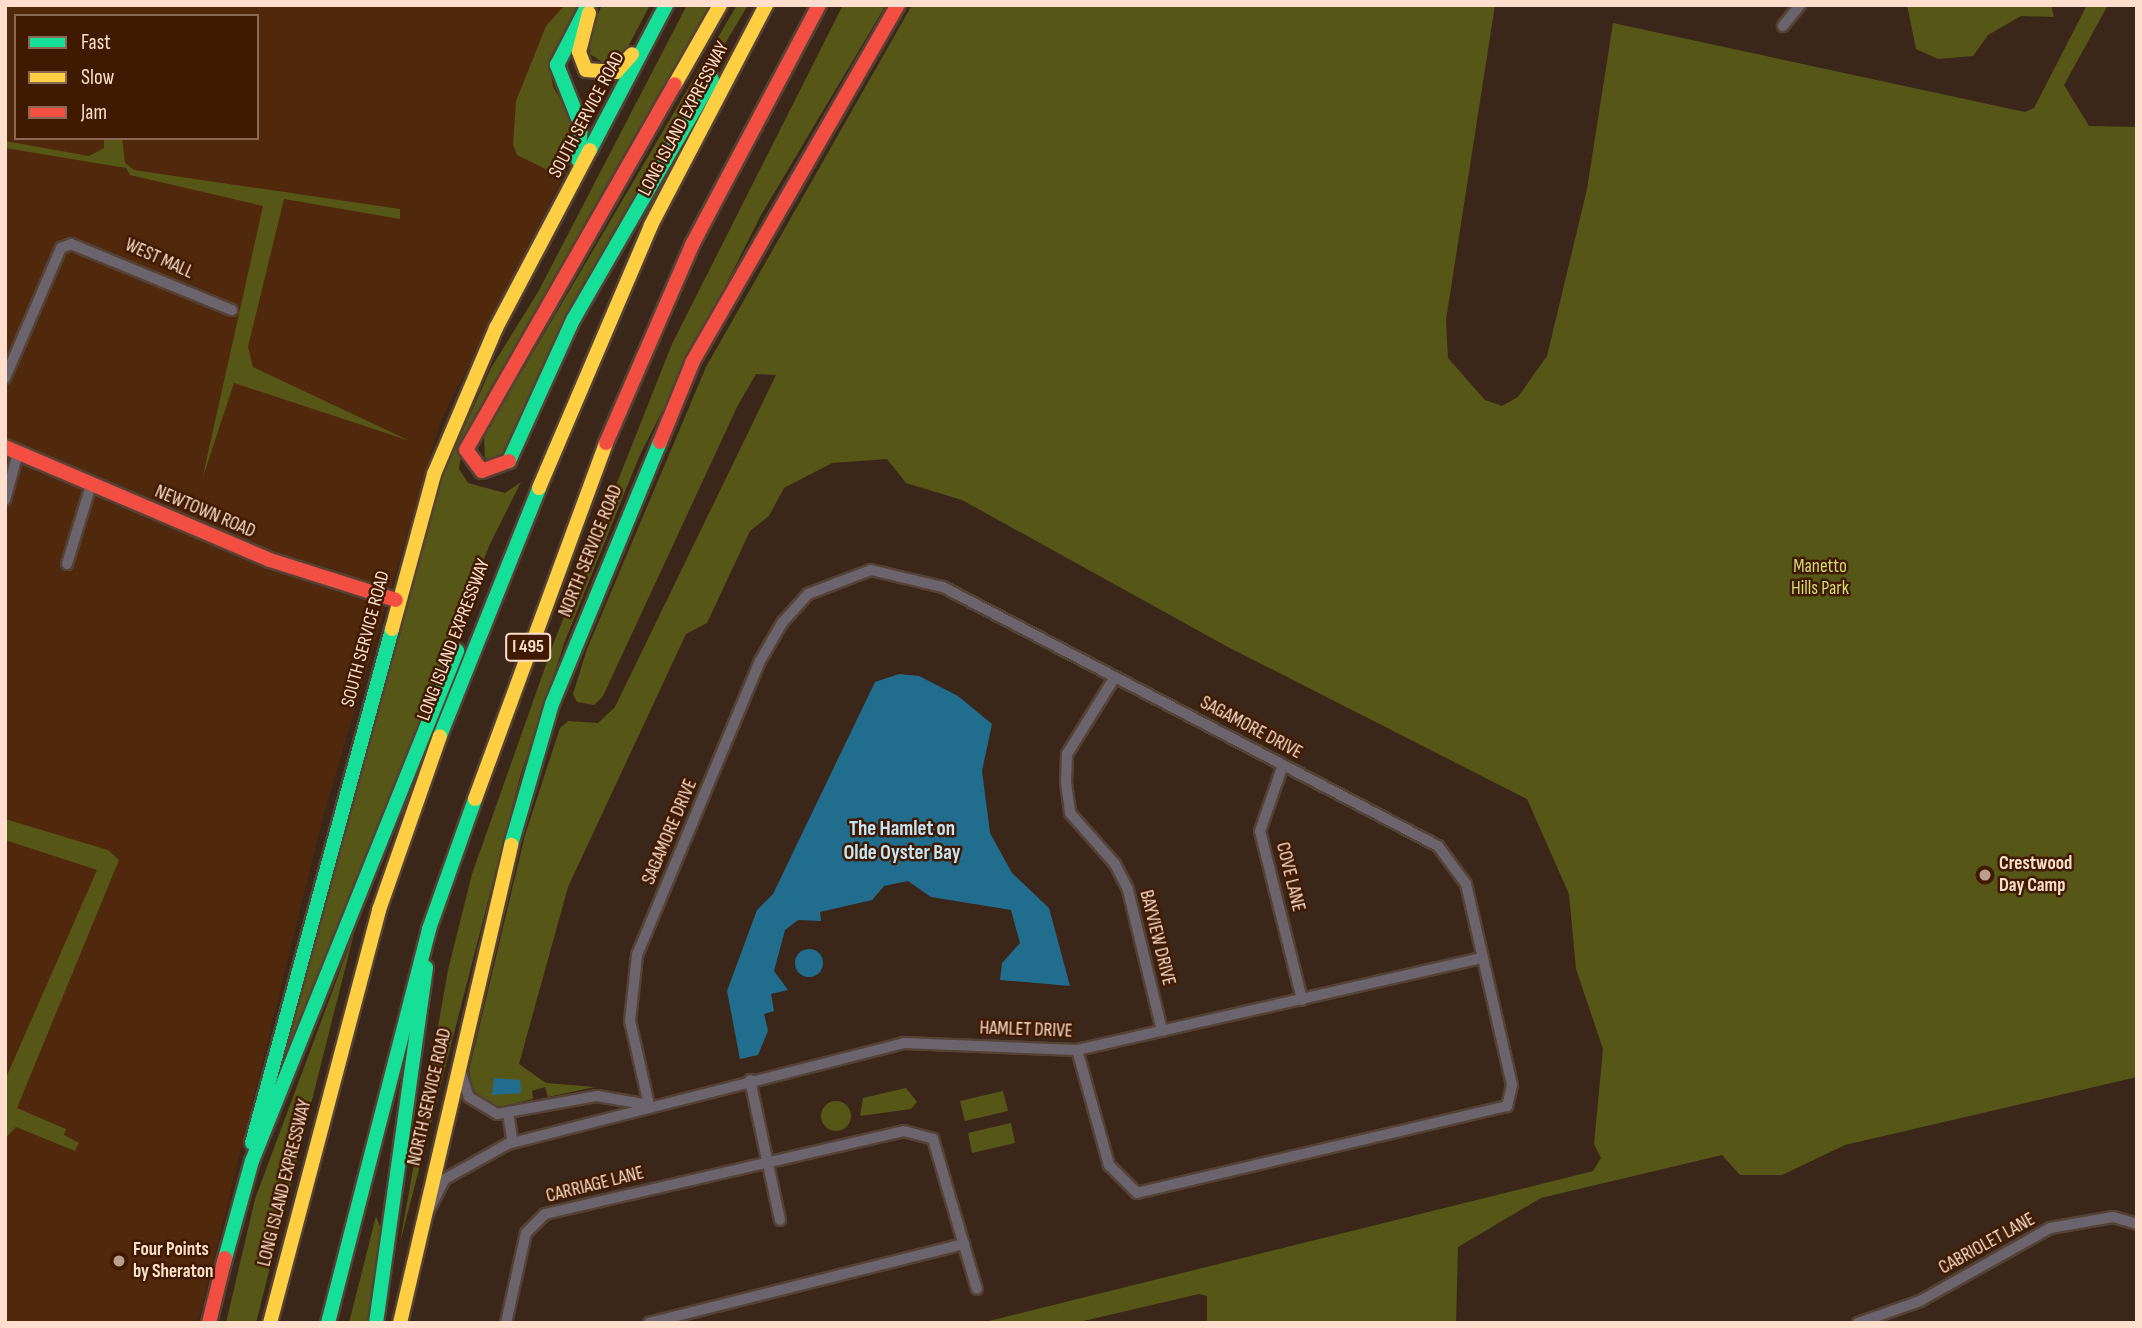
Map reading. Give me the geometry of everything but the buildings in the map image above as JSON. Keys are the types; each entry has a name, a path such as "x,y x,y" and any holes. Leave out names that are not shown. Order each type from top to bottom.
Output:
{"main road":[{"path":"590,5 579,52 586,69 600,75 624,67 664,5"},
{"path":"571,185 583,134 557,65 590,5"},
{"name":"SOUTH SERVICE ROAD","path":"209,1323 396,600 459,409 664,5"},
{"path":"720,5 474,431 467,450 482,471 507,465 518,447 597,276 764,5"},
{"name":"LONG ISLAND EXPRESSWAY","path":"270,1323 379,910 529,499 651,225 764,5"},
{"name":"I 495","path":"328,1323 429,929 571,525 694,243 819,5"},
{"name":"NORTH SERVICE ROAD","path":"400,1323 459,1052 552,704 607,558 693,361 898,5"},
{"name":"NEWTOWN ROAD","path":"12,450 270,560 396,600"},
{"path":"223,1266 275,1102 441,687 529,499"},
{"path":"376,1323 429,929"}],"street":[{"path":"1783,26 1800,5"},
{"name":"WEST MALL","path":"5,378 61,248 71,244 232,310"},
{"path":"5,500 12,450"},
{"path":"67,564 91,485"},
{"name":"SAGAMORE DRIVE","path":"649,1105 629,1021 637,955 760,661 808,594 871,570 912,575 1115,677 1438,846 1455,861 1483,958 1512,1085 1507,1106 1138,1193 1110,1165 1077,1050"},
{"name":"BAYVIEW DRIVE","path":"1115,677 1067,754 1066,783 1070,813 1115,864 1128,890 1162,1031"},
{"name":"COVE LANE","path":"1283,765 1260,831 1302,1000"},
{"name":"HAMLET DRIVE","path":"421,1228 445,1179 464,1164 513,1143 649,1105 903,1043 1077,1050 1483,958"},
{"name":"HAMLET DRIVE","path":"459,1052 460,1079 469,1097 481,1109 508,1113 597,1096 649,1105"},
{"path":"750,1080 780,1220"},
{"path":"508,1113 513,1143"},
{"name":"CARRIAGE LANE","path":"506,1323 526,1233 545,1214 904,1131 933,1139 977,1289"},
{"name":"CABRIOLET LANE","path":"1858,1323 1920,1301 2050,1228 2113,1217 2137,1224"},
{"path":"649,1323 964,1244"}],"shaded area":[{"path":"5,5 579,5 550,78 572,113 574,154 440,423 323,817 198,1323 5,1323"}],"green space":[{"path":"565,5 579,5 550,68 553,87 576,124 574,154 562,177 517,155 513,145 516,101 546,26"},
{"path":"602,5 650,5 622,58 607,65 590,54 589,34"},
{"path":"687,5 714,5 463,441 459,469 468,483 505,493 521,482 490,544 285,1057 438,486 491,368 538,292"},
{"path":"737,5 748,5 609,238 513,449 494,461 485,458 484,436"},
{"path":"843,5 886,5 761,215 639,457 565,641 520,777 400,1243 448,970 472,874 554,642 672,344"},
{"name":"Manetto Hills Park","path":"912,5 1495,5 1446,320 1448,358 1485,400 1502,406 1518,397 1547,356 1587,189 1613,23 2025,112 2034,108 2087,5 2108,5 2064,85 2089,126 2137,127 2137,1077 1845,1145 1782,1175 1740,1175 1722,1155 1541,1198 1458,1247 1456,1323 1207,1323 1207,1296 1199,1294 1075,1323 981,1323 1593,1171 1601,1158 1594,1144 1603,1049 1576,969 1569,894 1527,799 1226,646 962,500 906,483 887,459 832,463 784,488 769,516 750,531 707,623 686,634 568,887 519,1064 546,1083 595,1087 548,1097 545,1087 532,1091 533,1099 495,1108 474,1096 469,1070 525,835 560,728 568,721 598,723 615,707 776,375 756,374 738,405 603,696 594,705 577,702 573,694 587,649 706,367"},
{"path":"1907,5 2051,5 2054,17 2021,16 1988,35 1973,56 1938,59 1916,49"},
{"path":"104,140 122,140 125,163 134,170 400,209 400,219 284,199 248,347 253,367 410,441 234,383 202,480 263,206 130,175 126,168 5,148 5,141 89,156 104,148"},
{"path":"5,819 108,850 119,860 17,1108 66,1129 64,1135 79,1143 75,1151 16,1127 5,1139 5,1080 97,870 5,840"},
{"path":"354,933 256,1323 226,1323 255,1199"},
{"path":"906,1088 917,1102 911,1109 860,1116 863,1098"},
{"path":"1003,1091 1008,1111 965,1121 960,1101"},
{"path":"836,1101 847,1105 851,1116 847,1127 836,1131 825,1127 821,1116 825,1105"},
{"path":"1011,1123 1015,1143 972,1153 968,1133"},
{"path":"376,1216 382,1232 370,1323 349,1323"}],"water":[{"path":"899,674 919,676 958,696 992,724 982,771 990,833 1012,873 1049,908 1070,986 1000,980 1002,963 1020,943 1011,910 931,897 908,881 884,886 872,900 820,912 821,921 798,920 785,930 774,971 788,990 771,994 774,1011 764,1014 768,1031 758,1055 740,1059 727,991 757,910 773,894 875,682"},
{"path":"809,949 819,953 823,963 819,973 809,977 799,973 795,963 799,953"},
{"path":"494,1078 520,1080 521,1093 492,1095"}],"traffic: fast":[{"path":"578,160 581,126 557,65 588,5"},
{"path":"590,150 666,5"},
{"path":"509,461 573,320 712,79"},
{"path":"511,845 552,704 660,442"},
{"path":"440,736 539,488"},
{"path":"252,1143 392,629"},
{"path":"223,1266 252,1161 457,651"},
{"path":"328,1323 429,929 475,799"},
{"path":"376,1323 426,968"}],"traffic: slow":[{"path":"675,84 720,5"},
{"path":"539,488 651,225 766,5"},
{"path":"589,13 579,52 586,70 616,72 632,54"},
{"path":"392,629 434,474 496,328 590,150"},
{"path":"475,799 606,443"},
{"path":"270,1323 379,910 440,736"},
{"path":"400,1323 511,845"}],"traffic: jam":[{"path":"606,443 693,243 819,5"},
{"path":"660,442 693,361 898,5"},
{"path":"509,461 482,471 466,450 675,84"},
{"path":"5,447 270,560 396,600"},
{"path":"209,1323 225,1258"}],"place":[{"name":"Crestwood Day Camp","path":"1985,875"},
{"name":"Four Points by Sheraton","path":"119,1261"}],"district":[{"name":"The Hamlet on Olde Oyster Bay","path":"902,841"}]}
